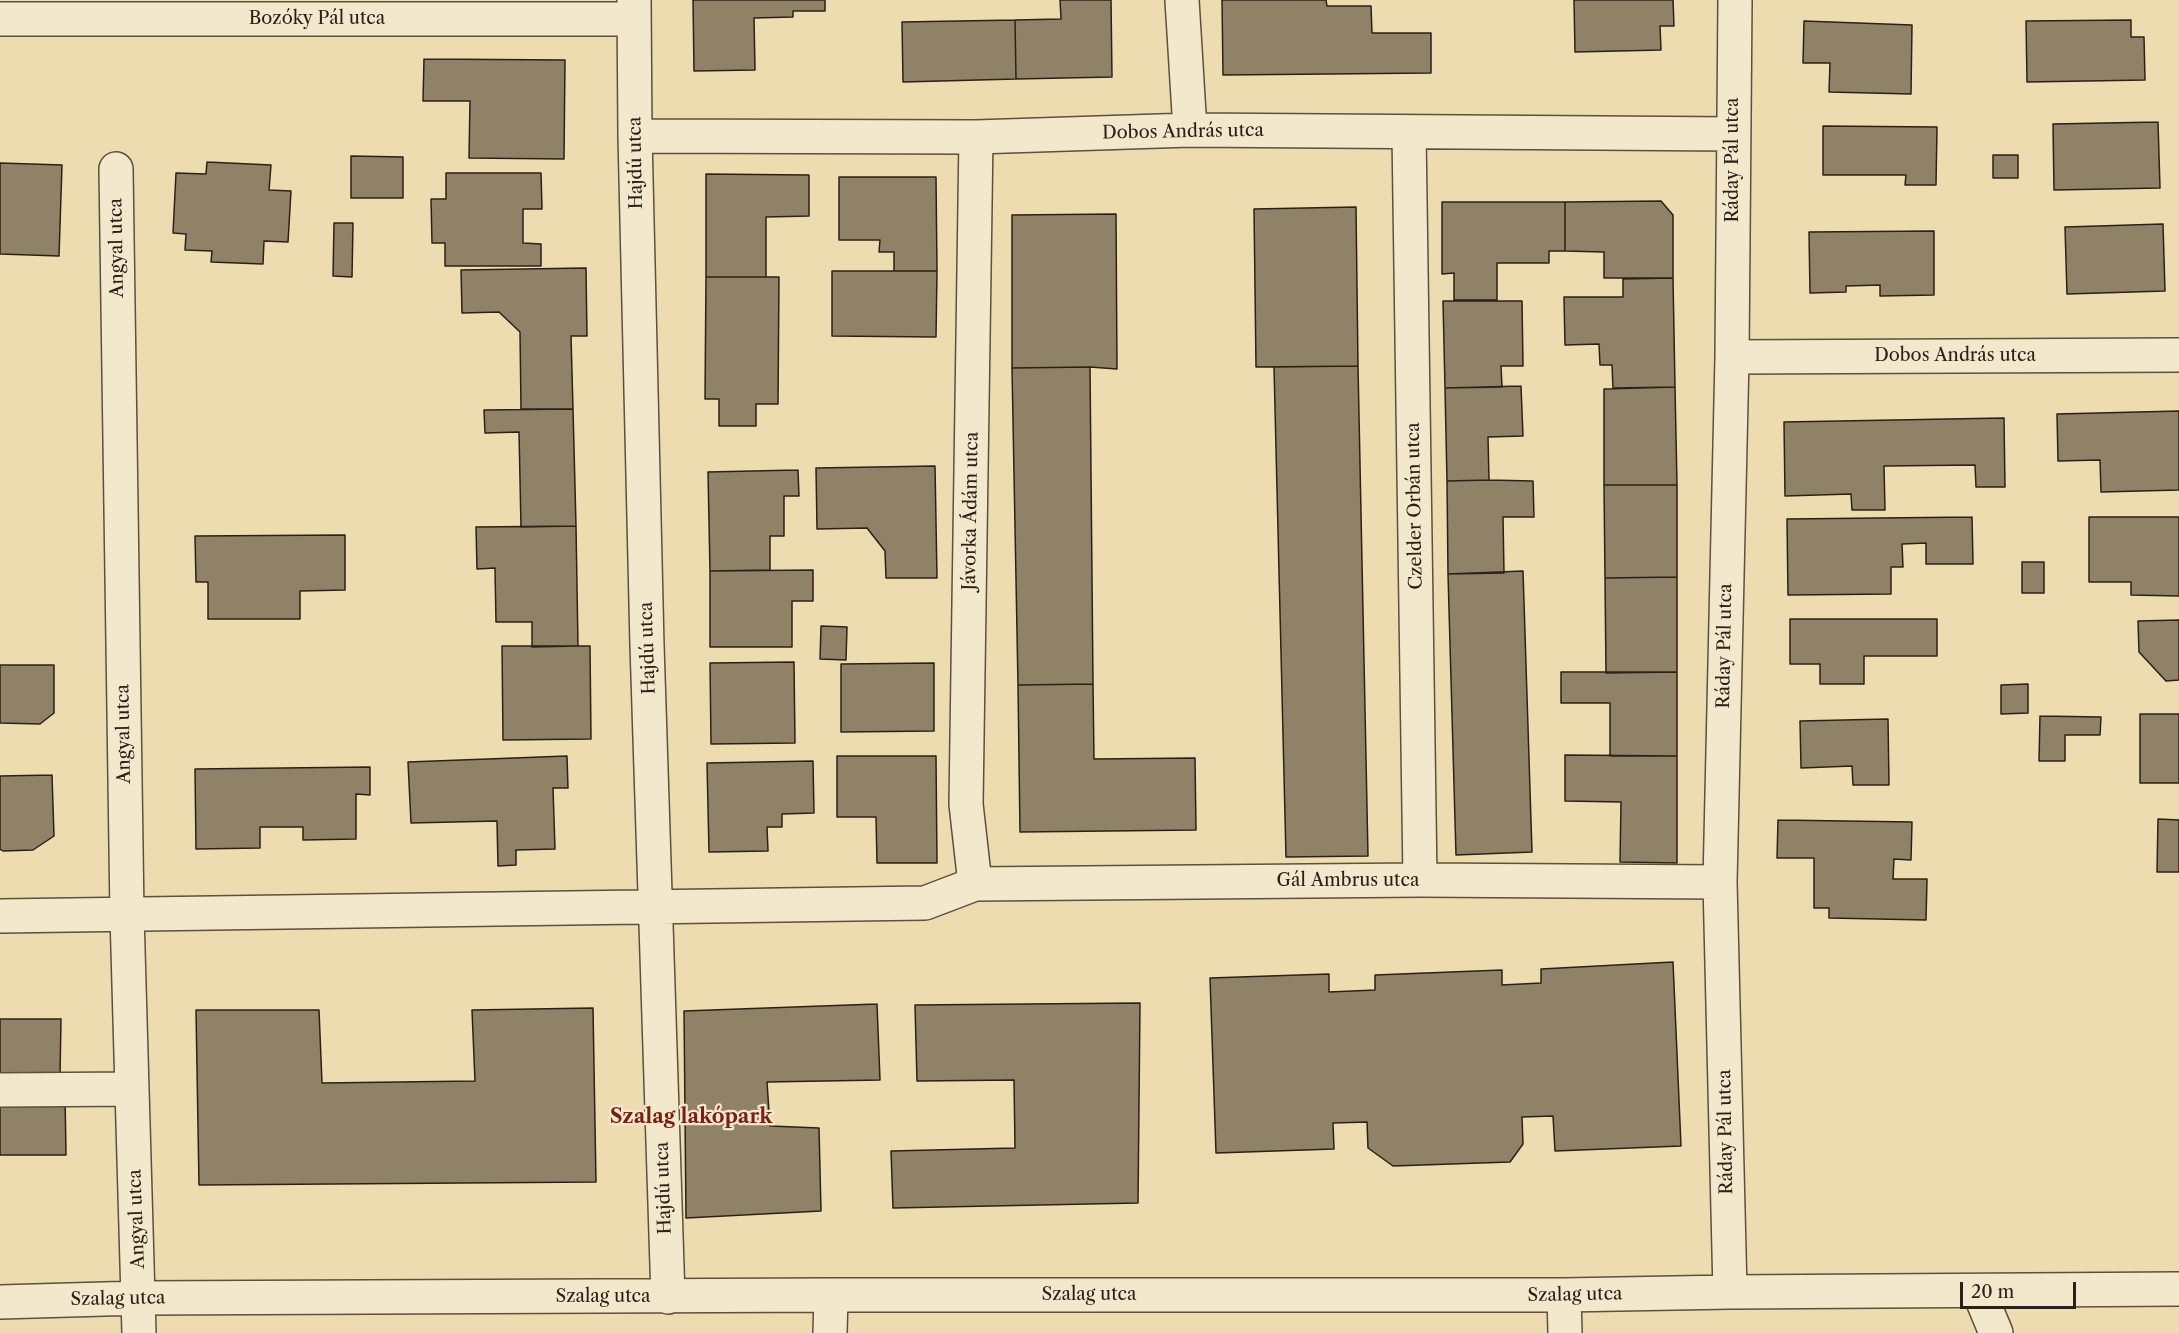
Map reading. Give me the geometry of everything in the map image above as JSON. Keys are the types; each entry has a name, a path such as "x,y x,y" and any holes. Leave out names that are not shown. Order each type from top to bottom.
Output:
{"street":[{"path":"1182,0 1190,130"},
{"name":"Ráday Pál utca","path":"1730,1292 1720,882 1732,357 1732,134 1735,0"},
{"name":"Bozóky Pál utca","path":"0,19 634,9"},
{"name":"Hajdú utca","path":"634,9 635,136 668,1297"},
{"name":"Dobos András utca","path":"635,136 976,137 1190,130 1732,134"},
{"name":"Czelder Orbán utca","path":"1409,132 1420,880"},
{"name":"Jávorka Ádám utca","path":"975,884 966,804 976,137"},
{"name":"Angyal utca","path":"116,169 127,915 140,1298 139,1333"},
{"name":"Dobos András utca","path":"1732,357 2179,355"},
{"name":"Gál Ambrus utca","path":"975,884 1420,880 1720,882"},
{"path":"0,916 925,903 975,884"},
{"path":"0,1090 132,1089"},
{"name":"Szalag utca","path":"0,1302 140,1298 668,1297 831,1294 1564,1295 2179,1289"},
{"path":"1979,1292 1996,1333"},
{"path":"830,1333 831,1294"},
{"path":"1564,1295 1565,1333"}],"building":[{"path":"693,0 825,0 825,11 793,11 793,17 754,18 755,70 694,71"},
{"path":"1060,0 1111,0 1112,77 1016,79 1015,20 1061,19"},
{"path":"1222,0 1326,0 1327,6 1371,6 1372,33 1431,33 1431,73 1223,75"},
{"path":"1574,0 1673,0 1674,26 1660,26 1661,50 1575,52"},
{"path":"1015,20 1016,79 903,82 902,22"},
{"path":"2131,20 2131,37 2144,37 2145,80 2027,82 2026,21"},
{"path":"1804,21 1912,25 1911,94 1829,92 1830,63 1803,63"},
{"path":"424,59 565,60 564,159 469,158 470,101 423,101"},
{"path":"2158,122 2160,188 2054,190 2053,124"},
{"path":"1823,126 1937,127 1936,185 1905,185 1906,175 1823,175"},
{"path":"1993,155 2018,155 2018,178 1993,178"},
{"path":"351,156 403,157 403,198 351,198"},
{"path":"207,162 271,165 269,190 291,191 288,242 264,241 263,264 211,262 212,251 185,250 186,234 173,233 176,173 206,174"},
{"path":"0,163 62,165 59,256 0,254"},
{"path":"446,173 541,173 542,209 523,209 523,243 541,244 541,266 445,266 445,243 432,243 431,199 446,199"},
{"path":"706,174 809,175 809,216 766,217 766,277 706,277"},
{"path":"839,177 936,177 937,271 894,271 894,252 879,252 880,240 839,240"},
{"path":"1661,201 1673,215 1673,278 1604,278 1604,252 1565,251 1565,202"},
{"path":"1442,202 1565,202 1565,251 1549,251 1549,263 1497,263 1497,300 1454,300 1454,273 1442,274"},
{"path":"1356,207 1358,366 1256,367 1254,209"},
{"path":"1116,214 1117,369 1012,368 1012,215"},
{"path":"334,223 353,223 352,277 333,276"},
{"path":"2163,224 2165,291 2067,294 2065,227"},
{"path":"1934,231 1934,295 1880,296 1880,285 1846,286 1846,292 1810,293 1809,232"},
{"path":"586,268 587,336 571,336 573,409 521,409 520,332 499,312 462,313 461,270"},
{"path":"832,271 937,271 936,337 832,336"},
{"path":"706,277 779,277 778,404 756,404 756,426 719,426 719,399 705,399"},
{"path":"1673,278 1675,387 1613,388 1612,365 1600,365 1599,344 1565,345 1564,297 1623,297 1623,279"},
{"path":"1443,301 1522,301 1523,366 1501,366 1502,387 1445,388"},
{"path":"1358,366 1368,856 1286,857 1274,367"},
{"path":"1090,367 1093,684 1018,685 1012,368"},
{"path":"1521,386 1523,436 1488,437 1489,480 1447,481 1445,388"},
{"path":"1675,387 1677,485 1604,485 1604,389"},
{"path":"573,409 576,526 521,527 519,432 485,433 484,410"},
{"path":"2179,411 2179,490 2101,492 2100,460 2058,461 2057,414"},
{"path":"2004,418 2005,487 1976,487 1975,465 1884,466 1885,510 1852,510 1851,494 1785,496 1784,422"},
{"path":"935,466 937,578 886,578 885,551 867,528 817,529 816,468"},
{"path":"798,470 799,496 784,496 784,536 770,536 770,570 710,571 708,472"},
{"path":"1447,481 1533,481 1534,517 1503,517 1504,573 1448,574"},
{"path":"1604,485 1677,485 1677,577 1605,578"},
{"path":"1972,517 1973,564 1926,564 1926,543 1902,544 1903,567 1891,567 1891,594 1788,595 1787,519"},
{"path":"2089,517 2179,517 2179,596 2131,595 2131,582 2089,582"},
{"path":"576,526 578,646 532,647 532,622 496,622 495,568 477,569 476,527"},
{"path":"345,535 345,590 300,591 300,619 208,619 208,582 196,582 195,536"},
{"path":"2022,562 2044,562 2044,593 2022,593"},
{"path":"813,570 813,601 792,601 792,647 710,647 710,571"},
{"path":"1523,571 1532,852 1456,855 1448,574"},
{"path":"1677,577 1677,672 1606,673 1605,578"},
{"path":"1790,619 1937,619 1937,656 1864,656 1864,684 1820,684 1820,664 1790,664"},
{"path":"2179,620 2179,680 2166,681 2139,652 2138,621"},
{"path":"821,626 847,627 846,660 820,659"},
{"path":"502,646 590,646 591,739 503,740"},
{"path":"794,662 795,743 711,744 710,663"},
{"path":"934,663 934,731 841,732 841,664"},
{"path":"0,665 54,665 54,713 40,724 0,723"},
{"path":"1561,672 1677,672 1677,756 1610,756 1610,703 1561,703"},
{"path":"1093,684 1094,759 1195,758 1196,830 1020,832 1018,685"},
{"path":"2028,684 2028,713 2001,714 2001,685"},
{"path":"2140,714 2179,714 2179,783 2140,783"},
{"path":"2040,716 2101,717 2100,735 2065,735 2065,761 2039,761"},
{"path":"1888,719 1889,785 1853,785 1852,766 1801,768 1800,721"},
{"path":"1565,755 1677,756 1677,863 1620,862 1621,802 1565,801"},
{"path":"567,756 568,788 553,788 555,849 516,850 516,865 498,866 497,821 411,823 408,762"},
{"path":"837,756 936,756 937,863 877,863 876,817 837,817"},
{"path":"813,761 814,813 782,814 782,827 767,827 768,851 709,852 707,763"},
{"path":"370,767 370,795 356,794 356,839 303,840 303,827 260,827 260,848 196,849 195,769"},
{"path":"52,775 54,836 33,850 3,851 0,849 0,776"},
{"path":"2158,819 2179,820 2179,872 2157,872"},
{"path":"1778,820 1912,822 1911,860 1894,859 1893,879 1927,879 1926,920 1829,918 1829,908 1814,908 1814,858 1777,858"},
{"path":"1673,962 1681,1146 1555,1151 1553,1116 1522,1117 1523,1144 1510,1162 1393,1166 1368,1148 1367,1122 1333,1123 1334,1149 1216,1153 1210,978 1329,974 1329,992 1375,990 1375,975 1502,970 1502,985 1541,983 1541,969"},
{"path":"1140,1003 1138,1203 893,1208 891,1151 1015,1148 1014,1080 917,1081 915,1005"},
{"path":"877,1004 880,1080 767,1082 770,1126 819,1128 821,1211 686,1218 684,1011"},
{"path":"593,1008 596,1182 199,1185 196,1010 319,1010 322,1083 475,1081 472,1010"},
{"path":"0,1019 61,1019 60,1076 0,1076"},
{"path":"0,1094 65,1094 66,1155 0,1155"}],"district":[{"name":"Szalag lakópark","path":"691,1117"}]}
